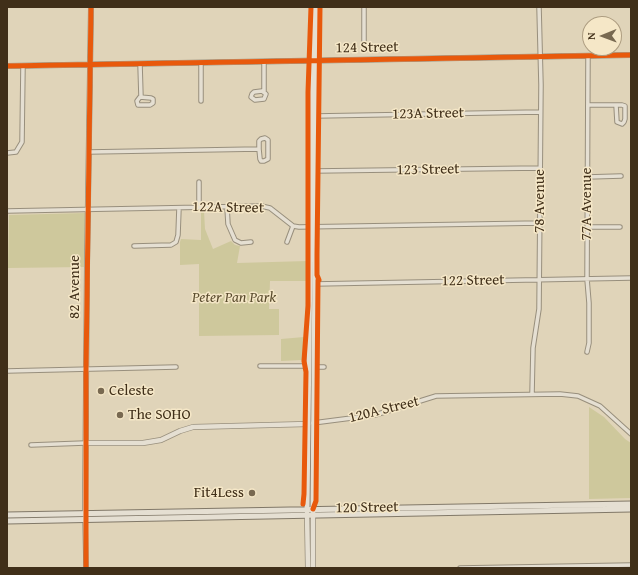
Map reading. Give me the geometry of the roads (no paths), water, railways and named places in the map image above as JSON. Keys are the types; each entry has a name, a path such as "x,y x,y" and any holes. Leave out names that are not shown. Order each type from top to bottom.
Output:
{"main road":[{"path":"310,512 311,367 309,328 316,116 313,7"},
{"path":"311,424 314,386 311,383 311,367 315,284 312,227 311,101 317,7"},
{"path":"311,101 313,104 313,112 316,116"},
{"path":"311,157 312,168 315,171"},
{"name":"120 Street","path":"7,520 205,511 470,512 520,506 631,504"},
{"path":"567,510 572,508 582,508 585,505"},
{"name":"120 Street","path":"7,515 194,517 310,512 495,509 631,509"},
{"path":"194,517 196,514 205,511"},
{"path":"177,517 188,512"}],"street":[{"name":"82 Avenue","path":"86,568 85,443 91,7"},
{"path":"364,7 364,41"},
{"name":"78 Avenue","path":"532,394 533,348 539,312 540,280 539,7"},
{"name":"124 Street","path":"7,66 588,56"},
{"name":"77A Avenue","path":"587,352 589,343 589,303 587,279 588,56"},
{"path":"264,62 264,91"},
{"path":"201,63 201,101"},
{"path":"140,64 142,97"},
{"path":"7,153 13,153 19,149 22,142 23,66"},
{"path":"142,97 152,98 154,101 153,104 138,105 136,103 138,99 142,97"},
{"path":"588,105 616,105 624,106 625,119 622,124 617,122 616,105"},
{"name":"123A Street","path":"316,116 540,112"},
{"path":"265,138 268,140 268,159 261,161 259,149 259,141 265,138"},
{"path":"89,152 259,149"},
{"name":"123 Street","path":"315,171 540,168"},
{"path":"587,177 621,176"},
{"path":"198,207 199,182"},
{"path":"228,207 228,224 235,240 241,243 251,242"},
{"name":"122A Street","path":"7,211 267,207 293,226"},
{"path":"134,246 171,245 177,241 179,208"},
{"path":"287,242 293,226 312,227 540,223"},
{"path":"587,227 620,227"},
{"name":"122 Street","path":"315,284 631,278"},
{"path":"260,366 324,367"},
{"path":"7,371 176,367"},
{"name":"120A Street","path":"31,445 143,443 161,440 193,427 311,424 375,415 436,396 532,394 570,395 593,402 610,414 631,434"},
{"path":"308,568 310,512"},
{"path":"310,512 313,568"},
{"path":"460,568 631,565"}],"place":[{"name":"Celeste","path":"101,391"},
{"name":"The SOHO","path":"120,415"},
{"name":"Fit4Less","path":"252,493"}],"park label":[{"name":"Peter Pan Park","path":"234,298"}]}
